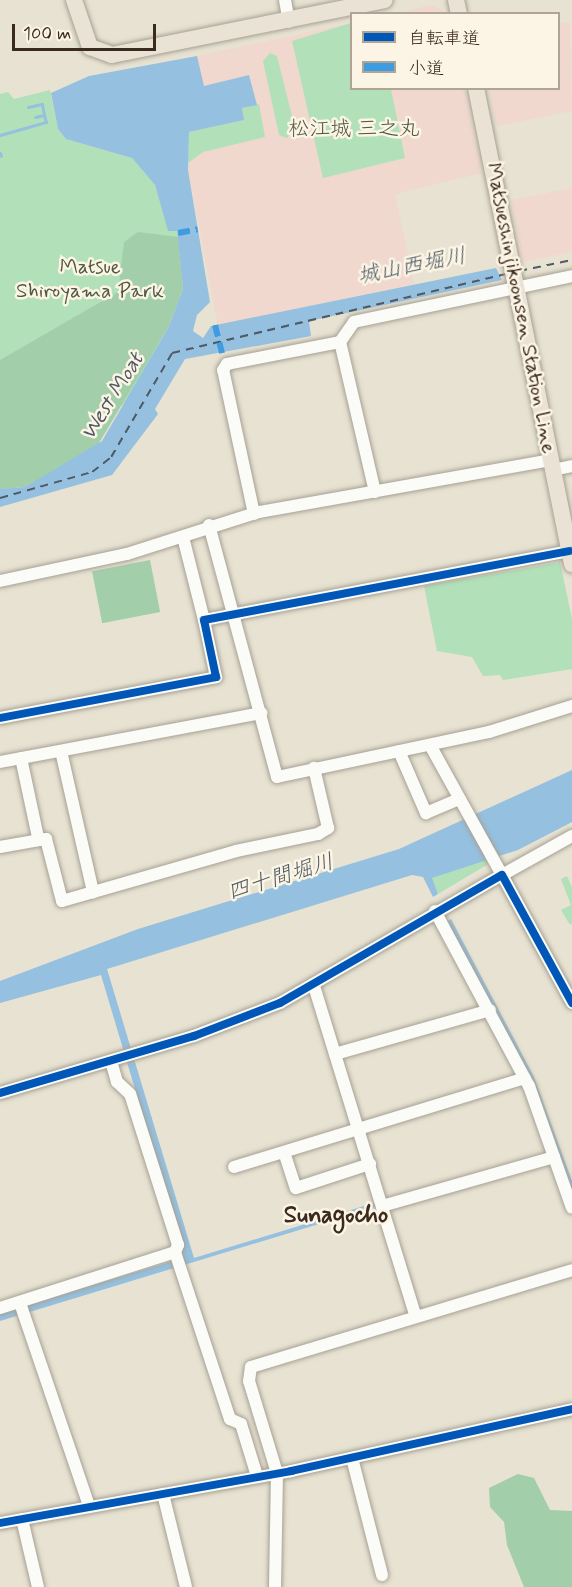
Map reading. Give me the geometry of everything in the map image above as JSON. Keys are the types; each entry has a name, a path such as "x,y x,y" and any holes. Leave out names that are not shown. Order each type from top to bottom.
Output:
{"main road":[{"path":"75,0 90,47 112,55 289,22 344,5 386,0"},
{"name":"Matsueshinjikoonsen Station Line","path":"476,90 552,465 569,531 571,557"}],"street":[{"path":"285,0 289,22"},
{"path":"254,514 223,370 227,364 340,342 354,322 515,277 572,276"},
{"path":"340,342 375,492"},
{"path":"0,581 183,537 209,525 254,514 375,492 552,465 572,466"},
{"path":"209,525 277,777 524,724 572,706"},
{"path":"0,718 216,677 183,537"},
{"path":"204,620 571,557"},
{"path":"0,762 261,713"},
{"path":"430,745 572,1003"},
{"path":"61,751 93,892"},
{"path":"399,751 426,813 459,799"},
{"path":"21,758 38,837"},
{"path":"0,847 38,837 46,839 62,902 236,851 318,834 328,828 314,768"},
{"path":"0,1093 228,1023 314,986 435,911 572,837"},
{"path":"435,911 525,1078 572,1208"},
{"path":"314,986 416,1317"},
{"path":"335,1054 490,1010"},
{"path":"122,1057 117,1082 130,1094 178,1245 178,1258 230,1419 241,1424 261,1418"},
{"path":"234,1167 525,1078"},
{"path":"284,1152 296,1188 370,1164"},
{"path":"382,1206 554,1157"},
{"path":"0,1308 21,1307 178,1258"},
{"path":"275,1587 277,1473 249,1381 251,1367 572,1270"},
{"path":"21,1307 89,1506"},
{"path":"0,1523 277,1473 572,1409"},
{"path":"241,1424 257,1476"},
{"path":"352,1458 382,1575"},
{"path":"163,1494 186,1587"},
{"path":"22,1519 38,1587"}],"shaded area":[{"path":"431,5 446,12 402,12"},
{"path":"570,22 572,111 496,126 489,90 560,90 560,24"},
{"path":"350,23 350,90 465,90 482,173 395,194 414,284 218,326 188,170 189,132 204,87 197,56"},
{"path":"572,188 572,252 523,262 511,200"}],"green space":[{"name":"松江城 三之丸","path":"350,23 350,90 391,90 405,158 323,178 292,41"},
{"path":"270,53 277,56 295,128 287,138 279,135 263,61"},
{"name":"Matsue Shiroyama Park","path":"50,90 58,129 66,139 132,158 155,185 168,230 177,230 180,301 129,400 11,489 0,489 0,94 8,92 14,99"},
{"name":"松江城 三之丸","path":"259,104 265,137 203,152 188,163 189,132 243,120 242,108"},
{"path":"138,232 178,237 183,289 169,326 96,448 25,487 0,489 0,360 118,292 124,242"},
{"path":"150,560 160,612 102,623 92,571"},
{"path":"560,562 572,619 572,669 503,680 500,675 483,676 472,657 437,651 424,586"},
{"path":"489,859 490,863 438,894 431,878"},
{"path":"567,876 572,887 572,923 570,925 561,910 571,905 561,879"},
{"path":"518,1474 534,1478 550,1510 572,1511 572,1587 524,1587 507,1545 504,1522 490,1507 489,1488"}],"water":[{"path":"197,56 204,86 249,75 257,105 242,108 244,120 189,132 188,170 210,302 197,315 193,331 203,338 211,326 496,268 502,280 309,321 311,336 185,359 155,409 158,414 112,475 0,507 0,489 25,487 102,441 169,326 183,289 177,231 168,231 155,185 132,158 66,139 58,129 51,93 89,76"},
{"path":"572,770 572,822 518,850 432,878 438,894 433,897 423,877 412,875 107,969 194,1258 377,1202 378,1206 0,1321 0,1313 173,1261 183,1250 101,975 0,1003 0,981 138,929 399,849"},
{"path":"451,919 534,1077 572,1181 572,1197 554,1147 446,922"}],"waterway":[{"path":"28,107 42,104 44,115"},
{"path":"0,135 46,122 44,115 35,117"}],"ferry route":[{"path":"519,271 572,260"},
{"path":"0,498 92,472 111,457 172,353 506,274"}],"marked path":[{"path":"178,233 198,229"},
{"path":"215,325 222,353"}],"cycle path":[{"path":"0,718 216,677 204,620 570,551"},
{"path":"0,1093 194,1036 280,1003 502,875 572,1003"},
{"path":"0,1523 291,1471 572,1409"}],"district":[{"name":"Sunagocho","path":"336,1216"}],"water label":[{"name":"城山西堀川","path":"412,267"},
{"name":"West Moat","path":"113,397"},
{"name":"四十間堀川","path":"281,878"}]}
